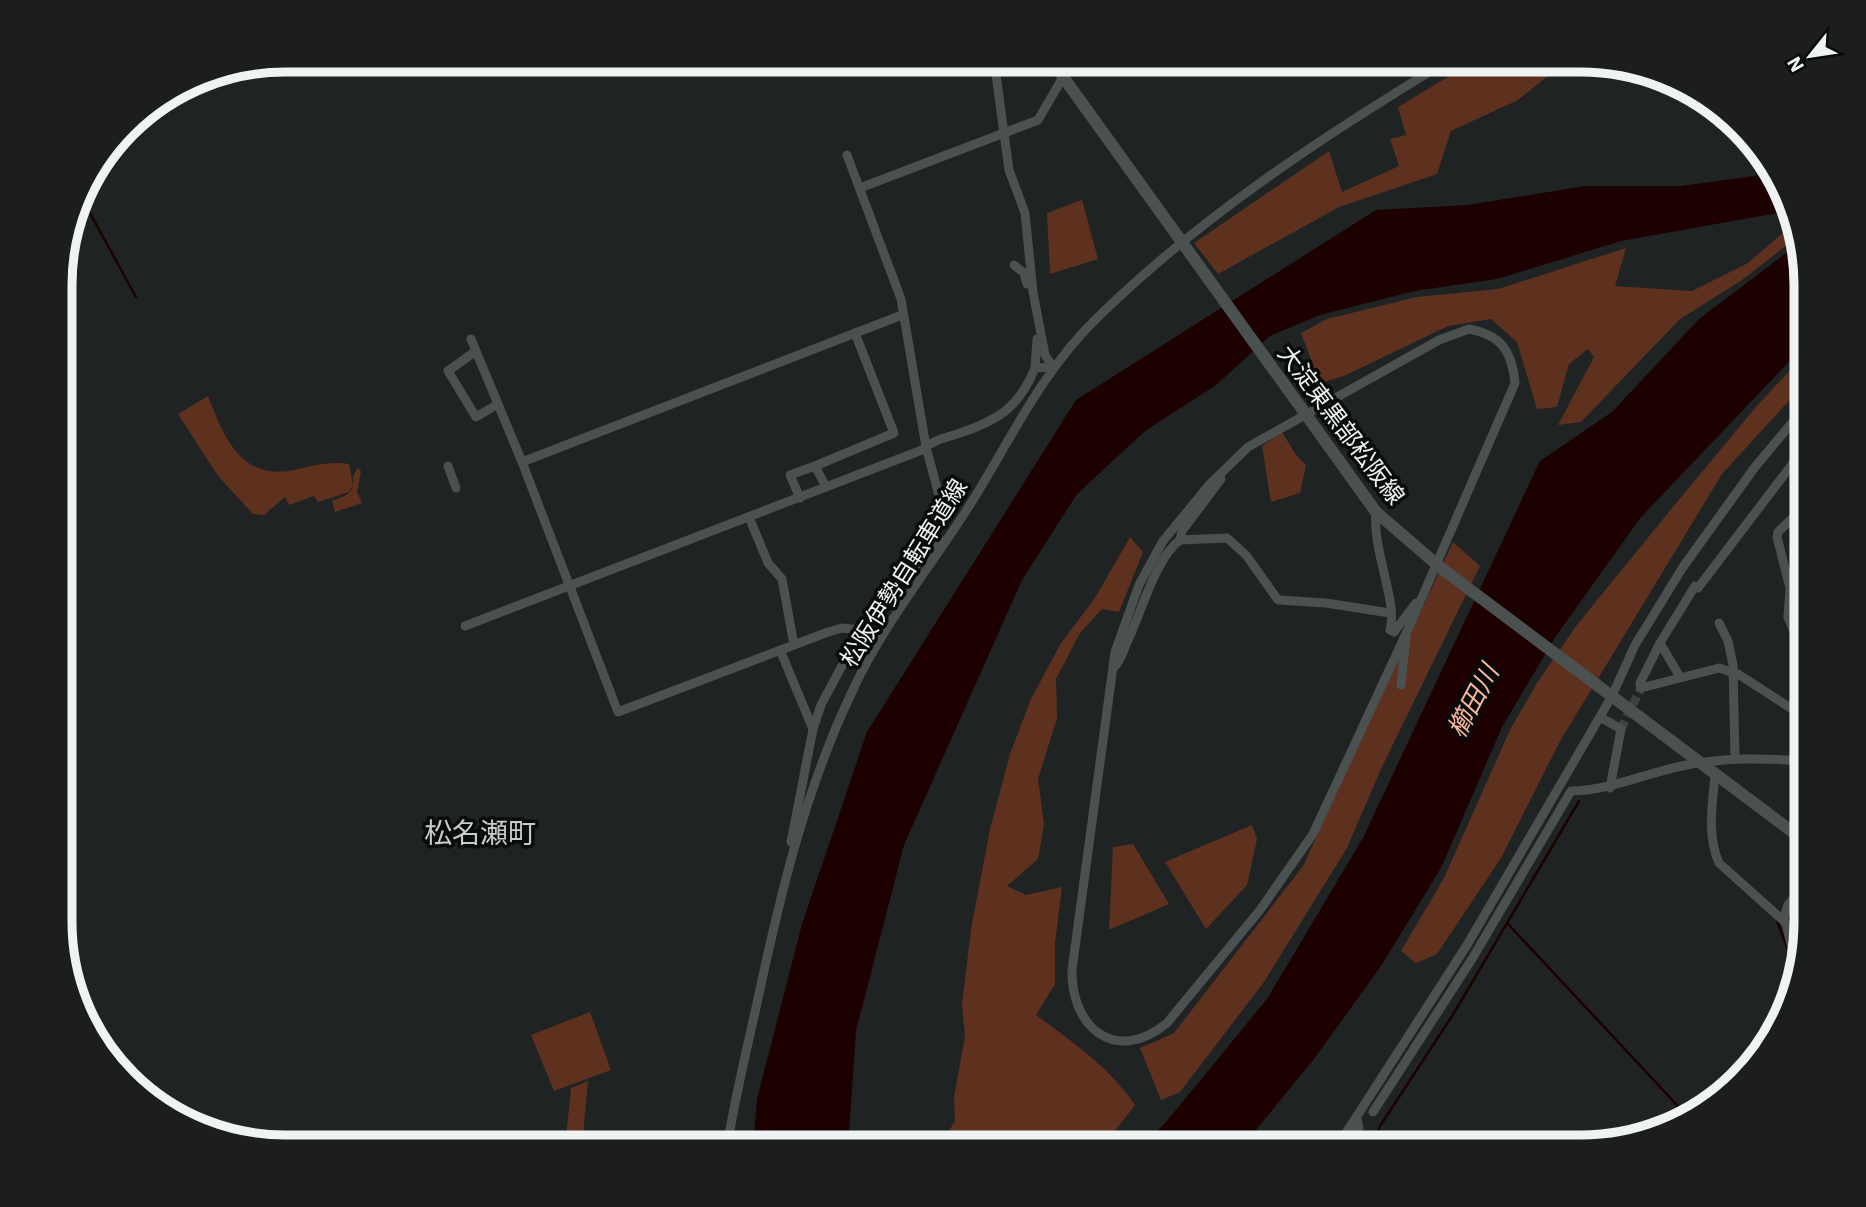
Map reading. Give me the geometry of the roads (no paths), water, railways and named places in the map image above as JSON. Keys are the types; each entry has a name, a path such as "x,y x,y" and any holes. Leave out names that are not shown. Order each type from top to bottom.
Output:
{"main road":[{"name":"大淀東黒部松阪線","path":"1061,72 1376,512 1438,565 1794,833"}],"street":[{"path":"996,72 1009,170 1026,214 1033,292 1045,355 1053,367"},
{"path":"860,188 1038,120 1066,72"},
{"name":"松阪伊勢自転車道線","path":"730,1135 774,925 794,852 813,783 851,692 895,615 947,541 1053,367 1096,318 1184,245 1337,128 1429,72"},
{"path":"794,852 791,843 798,797 821,705 861,630 944,514 926,447 895,278 847,155"},
{"path":"1014,265 1024,273 1033,292"},
{"path":"465,626 800,498 926,447 930,442 972,429 1009,411 1035,368 1038,344 1029,295 1033,292"},
{"path":"523,462 901,315"},
{"path":"1480,331 1495,336 1506,347 1513,362 1515,383 1438,565 1418,603 1324,810 1297,861 1261,910 1167,1023 1155,1033 1136,1041 1120,1041 1097,1032 1080,1015 1072,989 1115,652 1139,585 1163,541 1227,465 1248,447 1304,412 1459,332 1480,331"},
{"path":"800,498 790,475 894,433 855,333"},
{"path":"471,339 523,462 618,712 842,628 861,630"},
{"path":"476,351 448,371 476,417 498,404"},
{"path":"1035,368 1053,367"},
{"path":"1346,1135 1467,945 1600,717 1635,645 1690,557 1755,467 1794,420"},
{"path":"1794,462 1698,589 1695,586 1640,682 1641,688 1719,668 1732,672 1794,711"},
{"path":"1112,668 1118,664 1135,629 1158,572 1227,465"},
{"path":"447,466 456,488"},
{"path":"815,466 826,486"},
{"path":"1376,512 1378,558 1392,609 1390,630 1394,632 1413,604 1418,603"},
{"path":"1794,516 1778,532 1777,537 1790,587 1788,617 1794,631"},
{"path":"750,517 768,563 782,579 794,645"},
{"path":"1180,540 1227,538 1246,555 1278,600 1326,603 1390,613"},
{"path":"891,589 941,541 947,541"},
{"path":"1788,617 1794,613"},
{"path":"1719,624 1727,641 1732,672 1735,759"},
{"path":"1401,685 1407,645 1405,635"},
{"path":"1660,643 1680,677"},
{"path":"780,650 813,729"},
{"path":"1600,717 1621,729 1610,788"},
{"path":"1373,1112 1466,969 1566,795 1571,791 1610,788 1682,766 1735,759 1794,761"},
{"path":"1715,776 1711,832 1719,863 1783,920 1792,951"},
{"path":"1783,920 1788,905 1794,898"},
{"path":"1355,1135 1359,1128 1357,1119"}],"water":[{"path":"1764,175 1781,212 1621,241 1497,279 1414,291 1320,315 1270,336 1216,385 1145,431 1077,494 1022,580 904,845 856,1031 849,1135 754,1135 757,1099 802,924 867,732 1076,400 1376,210 1468,205 1585,186 1681,186"},
{"name":"櫛田川","path":"1791,249 1794,271 1794,357 1641,517 1556,636 1502,727 1441,868 1381,966 1314,1059 1252,1135 1153,1135 1267,999 1363,838 1540,461 1612,412 1699,319"}],"waterway":[{"path":"87,207 136,297"},
{"path":"1376,1135 1454,1013 1579,801"},
{"path":"1776,918 1788,950"},
{"path":"1508,924 1682,1110"}],"tunnel":[{"path":"1621,729 1641,688"}],"district":[{"name":"松名瀬町","path":"480,833"}]}
